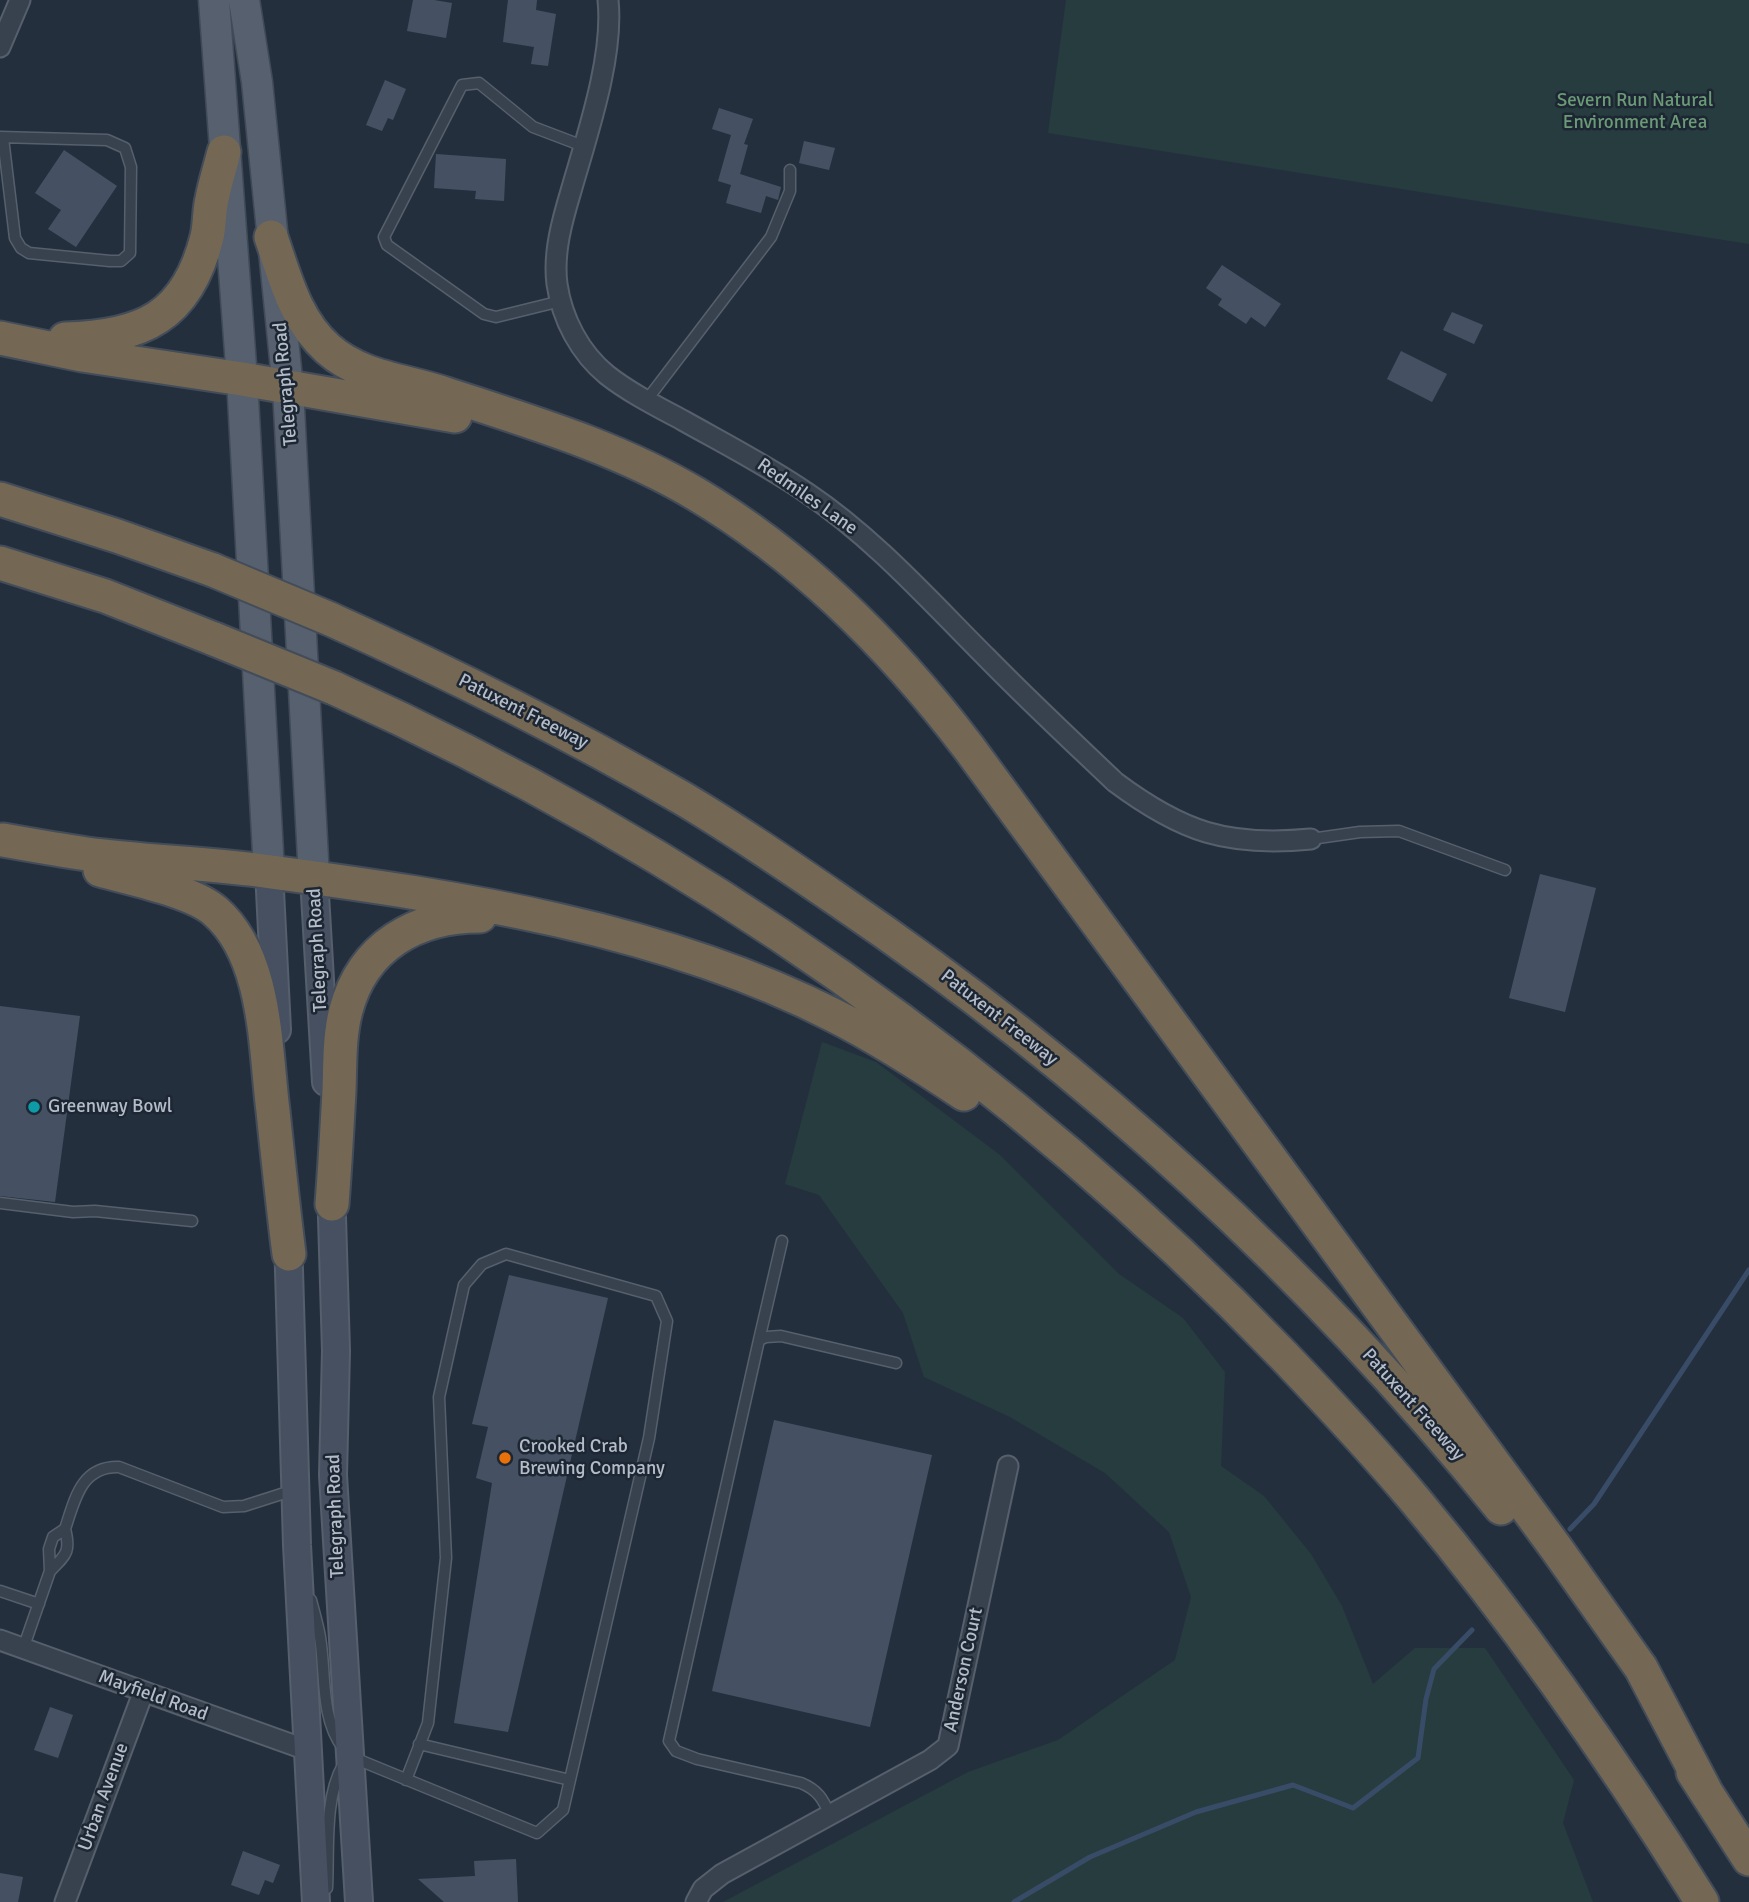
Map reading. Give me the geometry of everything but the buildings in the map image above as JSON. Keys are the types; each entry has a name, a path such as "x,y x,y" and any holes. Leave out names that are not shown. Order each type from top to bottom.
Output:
{"highway":[{"path":"6,339 77,339 116,335 143,326 166,313 183,295 200,260 224,152"},
{"path":"271,237 294,302 307,326 326,347 344,361 373,374 442,392 595,445 642,465 694,493 738,520 795,562 849,610 933,700 1595,1602 1641,1668 1705,1790"},
{"path":"6,339 82,355 439,413 595,445"},
{"name":"Patuxent Freeway","path":"0,499 213,570 330,619 469,683 585,743 685,800 778,858 896,939 1018,1031 1194,1181 1283,1265 1378,1364 1445,1441 1549,1569 1629,1676 1749,1859"},
{"path":"0,563 105,596 334,688 401,719 569,806 746,912 858,989 987,1085 1158,1231 1334,1409 1413,1497 1490,1593 1578,1712 1650,1818 1702,1902"},
{"path":"2,839 88,854 269,871 433,896 554,920 630,939 740,975 832,1014 903,1054 975,1100 1153,1238 1240,1311"},
{"path":"2,839 191,896 214,910 243,946 260,999 289,1254"},
{"path":"332,1204 345,1012 354,987 371,960 412,928 434,920 458,916 554,920"}],"main road":[{"name":"Telegraph Road","path":"214,0 242,379 269,871 289,1254 297,1545 316,1902"},
{"name":"Telegraph Road","path":"244,0 257,82 288,389 332,1204 336,1351 333,1475 359,1902"}],"street":[{"path":"0,47 20,0"},
{"name":"Redmiles Lane","path":"608,0 607,51 559,236 556,262 561,300 577,341 591,358 607,374 646,401 751,458 809,494 861,535 926,595 987,659 1115,782 1138,800 1165,817 1214,834 1260,842 1311,839"},
{"name":"Anderson Court","path":"696,1902 703,1889 722,1874 930,1760 948,1746 1008,1466"},
{"name":"Mayfield Road","path":"0,1640 307,1750"},
{"name":"Urban Avenue","path":"65,1902 143,1693"}],"lane":[{"path":"561,300 496,317 484,314 387,245 384,237 462,85 479,83 533,127 583,146"},
{"path":"1,138 107,140 125,148 131,167 130,253 121,261 110,261 29,253 21,248 15,238 1,138"},
{"path":"646,401 771,237 790,191 790,170"},
{"path":"1311,839 1360,832 1399,831 1505,870"},
{"path":"0,1203 73,1212 95,1211 192,1221"},
{"path":"782,1241 669,1741 676,1751 698,1759 814,1788 822,1797 830,1815"},
{"path":"297,1545 320,1637 331,1725 337,1740 349,1755 406,1780 537,1833 563,1810 649,1438 667,1321 656,1297 506,1254 482,1264 464,1285 439,1397 446,1558 428,1723 406,1780"},
{"path":"759,1340 781,1336 896,1363"},
{"path":"23,1648 50,1571 49,1549 53,1538 65,1529 88,1476 106,1467 119,1467 223,1507 244,1506 296,1490"},
{"path":"50,1571 65,1557 69,1545 65,1529"},
{"path":"0,1591 39,1604"},
{"path":"419,1744 570,1780"},
{"path":"325,1902 334,1788 349,1755"}],"green space":[{"name":"Severn Run Natural Environment Area","path":"1066,0 1749,0 1749,244 1048,133"},
{"path":"822,1042 876,1062 1000,1155 1119,1274 1183,1318 1225,1372 1221,1466 1264,1496 1311,1554 1342,1606 1373,1684 1415,1648 1485,1648 1574,1780 1563,1823 1593,1902 723,1902 968,1772 1058,1740 1175,1660 1191,1597 1169,1532 1105,1473 1010,1417 924,1377 903,1313 819,1195 785,1184"}],"waterway":[{"path":"1570,1529 1594,1504 1749,1270"},
{"path":"1014,1902 1090,1857 1196,1812 1293,1785 1353,1808 1418,1758 1426,1699 1434,1669 1472,1630"}],"place":[{"name":"Greenway Bowl","path":"34,1107"},
{"name":"Crooked Crab Brewing Company","path":"505,1458"}]}
